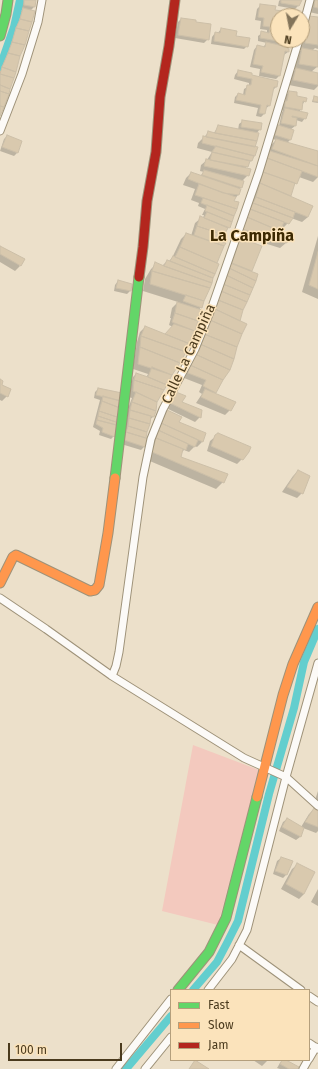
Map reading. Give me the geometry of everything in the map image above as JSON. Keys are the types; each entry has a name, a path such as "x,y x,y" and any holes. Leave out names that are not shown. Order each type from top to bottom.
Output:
{"street":[{"path":"0,36 8,0"},
{"path":"0,131 22,74 38,22 42,0"},
{"path":"0,583 12,556 16,555 90,591 95,590 99,585 108,533 122,428 147,201 156,152 160,97 175,0"},
{"name":"Calle La Campiña","path":"112,676 119,652 143,477 151,439 164,409 195,349 212,307 258,176 297,48"},
{"path":"0,598 46,628 112,676 244,758 282,775 318,806"},
{"path":"179,989 209,952 226,918 267,768 283,696 293,664 318,607"},
{"path":"209,989 232,959 247,930 282,775 318,663"},
{"path":"239,945 300,989"},
{"path":"116,1069 130,1049 170,1000"},
{"path":"145,1069 170,1037"},
{"path":"310,1058 317,1048"}],"shaded area":[{"path":"193,745 259,770 218,925 162,911"}],"building":[{"path":"24,0 36,0 35,7 24,5"},
{"path":"281,0 302,0 299,6 281,3"},
{"path":"315,0 318,0 318,8 314,7"},
{"path":"260,4 276,6 276,8 270,8 270,27 263,26 264,18 258,17"},
{"path":"23,8 35,11 32,22 20,19"},
{"path":"310,16 318,17 318,45 310,44"},
{"path":"181,18 211,24 209,40 178,35"},
{"path":"20,19 32,22 29,31 16,28"},
{"path":"270,27 270,40 260,38 261,31 269,33"},
{"path":"16,28 29,31 25,45 12,42"},
{"path":"221,28 237,31 236,36 250,38 248,47 214,41 215,32 220,33"},
{"path":"12,42 25,45 20,56 8,53"},
{"path":"266,42 270,43 270,48 289,49 289,52 285,51 280,76 261,72 263,66 253,64 257,45 265,47"},
{"path":"302,48 318,51 318,67 299,64"},
{"path":"8,53 20,56 16,72 2,67"},
{"path":"2,67 16,72 14,78 0,74"},
{"path":"296,68 318,73 318,85 293,80"},
{"path":"238,70 278,81 277,87 274,87 270,106 267,105 265,114 259,113 261,105 236,100 238,93 245,95 247,85 251,85 252,79 237,76"},
{"path":"0,74 14,78 10,89 0,85"},
{"path":"0,85 10,89 9,94 0,91"},
{"path":"0,91 9,94 4,107 0,106"},
{"path":"289,91 297,92 297,96 307,98 306,102 303,101 302,110 285,107 285,101 287,101"},
{"path":"314,96 318,97 318,102 313,101"},
{"path":"0,106 4,107 0,116"},
{"path":"285,108 308,113 306,119 292,116 297,118 296,126 281,123"},
{"path":"242,120 262,123 261,130 241,127"},
{"path":"218,125 259,133 257,141 215,133"},
{"path":"278,125 294,130 291,140 275,135"},
{"path":"208,131 257,141 255,147 206,137"},
{"path":"7,135 22,141 18,153 2,147"},
{"path":"203,136 258,147 255,156 202,143"},
{"path":"276,139 318,151 318,166 272,149"},
{"path":"216,146 254,156 252,161 212,152"},
{"path":"270,151 318,166 318,177 267,158"},
{"path":"212,152 250,161 248,167 210,160"},
{"path":"267,158 302,171 297,184 263,172"},
{"path":"206,159 251,169 249,176 204,166"},
{"path":"204,170 244,181 242,188 202,175"},
{"path":"191,172 241,189 239,195 223,193 188,179"},
{"path":"263,172 295,183 291,196 260,183"},
{"path":"260,183 313,206 308,217 256,197"},
{"path":"199,184 236,197 234,201 239,202 237,209 195,195"},
{"path":"256,197 295,212 293,218 253,203"},
{"path":"203,198 237,209 234,216 201,203"},
{"path":"253,203 293,218 289,224 250,209"},
{"path":"207,205 234,216 232,222 205,211"},
{"path":"250,209 284,222 280,231 247,217"},
{"path":"207,212 232,222 230,228 204,218"},
{"path":"200,216 228,228 224,235 197,226"},
{"path":"247,217 291,236 287,243 242,229"},
{"path":"197,226 224,235 222,241 226,243 224,246 194,235"},
{"path":"186,233 224,246 217,263 180,247"},
{"path":"240,238 262,246 252,271 232,263"},
{"path":"0,246 25,259 21,266 0,254"},
{"path":"180,247 219,264 215,274 175,257"},
{"path":"318,252 318,289 309,285"},
{"path":"173,256 215,274 213,278 170,261"},
{"path":"167,260 213,278 212,283 164,266"},
{"path":"155,262 212,283 210,288 152,271"},
{"path":"230,263 258,274 256,281 229,268"},
{"path":"229,268 256,281 253,288 226,275"},
{"path":"152,271 210,288 204,301 150,284"},
{"path":"226,275 253,288 250,295 223,284"},
{"path":"118,280 132,284 131,291 116,288"},
{"path":"223,284 250,295 247,302 221,291"},
{"path":"221,291 247,302 243,310 218,300"},
{"path":"186,295 204,301 202,308 183,301"},
{"path":"218,300 243,310 240,321 215,309"},
{"path":"177,302 202,310 198,321 175,313"},
{"path":"215,309 247,324 242,334 210,320"},
{"path":"175,313 198,321 195,331 172,322"},
{"path":"210,320 242,334 237,347 204,334"},
{"path":"174,324 195,331 190,344 165,334"},
{"path":"145,326 190,344 186,352 141,336"},
{"path":"204,334 237,347 234,359 200,344"},
{"path":"141,336 186,352 180,363 140,347"},
{"path":"200,344 234,359 230,370 195,354"},
{"path":"140,347 180,363 172,375 138,364"},
{"path":"195,354 230,370 223,380 190,365"},
{"path":"190,365 223,380 216,393 203,386 206,380 188,373"},
{"path":"152,367 172,375 167,385 148,377"},
{"path":"136,373 167,385 164,390 134,380"},
{"path":"0,379 3,381 2,385 11,389 8,397 0,393"},
{"path":"134,380 164,390 157,402 133,391"},
{"path":"98,388 122,393 121,401 96,395"},
{"path":"205,389 236,402 231,411 201,397"},
{"path":"136,392 157,402 156,411 132,402"},
{"path":"176,392 186,396 182,402 202,410 201,418 170,403"},
{"path":"103,396 121,401 120,408 102,401"},
{"path":"102,401 120,408 117,417 99,411"},
{"path":"132,402 156,411 154,417 130,410"},
{"path":"130,410 151,416 150,424 129,418"},
{"path":"167,410 182,417 179,422 206,433 203,442 161,423"},
{"path":"99,411 117,417 116,422 98,416"},
{"path":"98,416 116,422 116,425 97,420"},
{"path":"129,418 150,424 147,432 128,426"},
{"path":"97,420 117,425 115,437 102,432 103,428 96,424"},
{"path":"161,423 198,440 195,447 158,430"},
{"path":"128,426 147,432 146,438 126,432"},
{"path":"158,430 188,444 186,450 156,438"},
{"path":"126,432 149,439 145,447 124,440"},
{"path":"218,433 251,447 243,460 211,446 215,435"},
{"path":"156,438 183,449 181,457 228,474 224,483 152,452"},
{"path":"298,470 310,476 303,494 287,487"},
{"path":"314,808 318,810 318,827 305,822"},
{"path":"287,818 304,828 301,837 282,827"},
{"path":"281,857 293,861 287,875 275,871"},
{"path":"297,863 315,872 304,894 286,884"},
{"path":"194,1061 197,1061 209,1069 189,1069"},
{"path":"282,1061 288,1061 299,1067 298,1069 289,1069 280,1064"}],"waterway":[{"path":"0,67 14,27 20,0"},
{"path":"194,989 217,962 238,921 269,794 294,708 304,662 318,629"},
{"path":"126,1069 170,1017"}],"traffic: fast":[{"path":"0,36 8,0"},
{"path":"115,478 139,277"},
{"path":"179,989 209,952 226,918 257,797"}],"traffic: slow":[{"path":"0,583 13,557 16,555 90,591 95,590 99,585 108,533 115,478"},
{"path":"257,797 283,695 293,664 318,607"}],"traffic: jam":[{"path":"139,277 147,201 156,152 160,97 175,0"}],"district":[{"name":"La Campiña","path":"252,237"}]}
